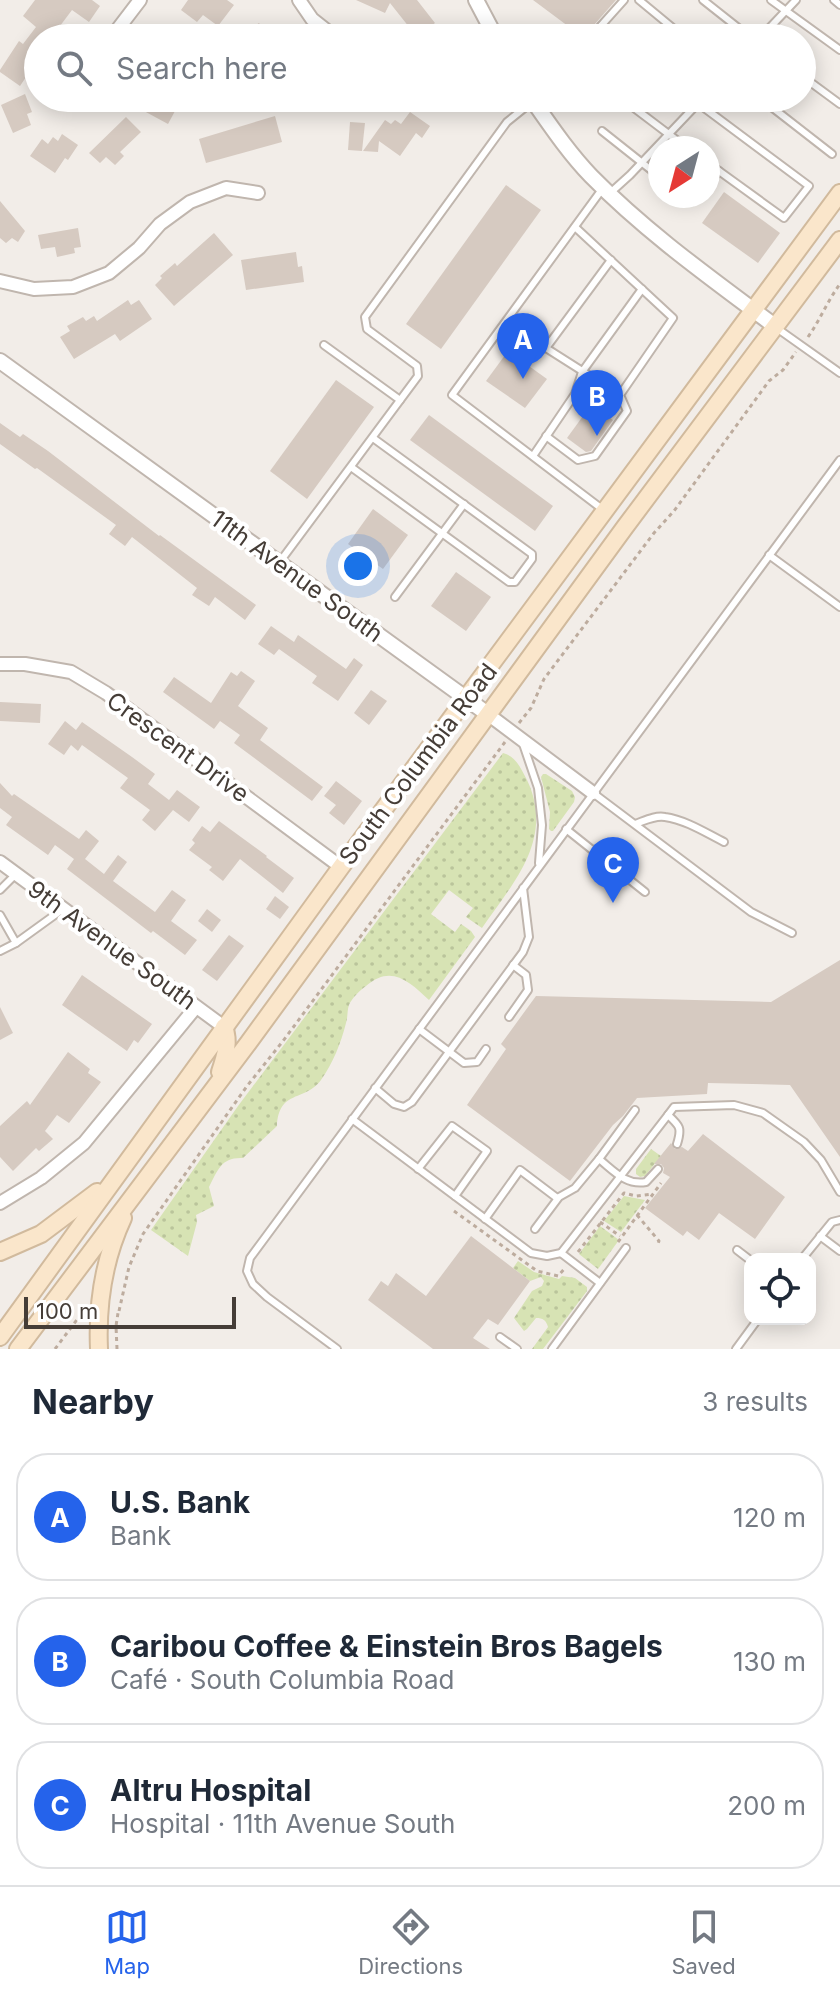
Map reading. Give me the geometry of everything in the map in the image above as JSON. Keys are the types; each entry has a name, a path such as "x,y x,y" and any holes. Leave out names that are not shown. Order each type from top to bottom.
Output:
{"main road":[{"name":"South Columbia Road","path":"0,1337 341,867 840,193"},
{"name":"South Columbia Road","path":"18,1349 840,240"},
{"path":"211,1092 227,1049 228,1036 224,1027"},
{"path":"0,1252 41,1234 85,1203 113,1178"},
{"path":"99,1349 103,1279 117,1233 135,1193"}],"street":[{"path":"122,24 140,0"},
{"path":"299,0 318,24"},
{"path":"476,0 489,24"},
{"path":"542,112 559,138 606,191 668,247 776,327"},
{"path":"0,281 34,289 73,287 109,273 139,248 160,224 190,202 226,188 258,193"},
{"name":"11th Avenue South","path":"0,361 593,793"},
{"name":"Crescent Drive","path":"0,664 25,664 71,672 106,693 341,867"},
{"name":"9th Avenue South","path":"0,862 224,1027"},
{"path":"0,1203 41,1178 84,1143 196,1007"}],"lane":[{"path":"603,24 624,0"},
{"path":"639,0 668,24"},
{"path":"703,0 733,24"},
{"path":"771,0 803,24"},
{"path":"773,24 796,0"},
{"path":"834,0 840,5"},
{"path":"816,33 840,50"},
{"path":"816,86 840,104"},
{"path":"279,563 418,376 417,366 367,329 365,317 507,122 518,112"},
{"path":"639,112 671,136"},
{"path":"605,511 452,395 575,227 606,191 641,163 687,112"},
{"path":"713,112 809,186 784,218 720,172"},
{"path":"778,112 832,154"},
{"path":"602,131 648,168"},
{"path":"575,227 673,318 620,395"},
{"path":"546,436 578,460 595,456 627,411 620,395 546,348 611,260"},
{"path":"533,456 575,394 582,372 642,289"},
{"path":"776,327 840,373"},
{"path":"324,345 400,400"},
{"path":"351,467 509,582 515,582 532,559 532,554 373,438"},
{"path":"337,1349 253,1284 247,1271 250,1258 840,460"},
{"path":"395,597 464,504"},
{"path":"769,555 840,607"},
{"path":"521,739 538,788 542,825 539,867"},
{"path":"593,793 751,912 792,933"},
{"path":"634,824 664,816 724,842"},
{"path":"566,829 645,892"},
{"path":"0,890 16,874"},
{"path":"375,1088 394,1104 404,1107 412,1102 523,952 529,937 523,888"},
{"path":"0,951 63,909"},
{"path":"0,915 16,943"},
{"path":"509,1017 528,990 526,975 513,965"},
{"path":"419,1029 464,1063 477,1062 486,1049"},
{"path":"352,1119 531,1253 547,1256 561,1253 674,1107 734,1105 763,1113 813,1151 840,1192"},
{"path":"535,1229 557,1198 575,1188 635,1110"},
{"path":"668,1115 679,1125 677,1144"},
{"path":"418,1169 452,1126 487,1151 455,1196"},
{"path":"599,1159 631,1182 646,1182 658,1169"},
{"path":"485,1219 520,1170 557,1198"},
{"path":"807,1253 832,1222 840,1220"},
{"path":"820,1236 840,1251"},
{"path":"552,1349 626,1248"},
{"path":"737,1250 744,1255"},
{"path":"561,1253 600,1283"},
{"path":"736,1349 754,1325"},
{"path":"500,1337 517,1349"}],"path":[{"path":"814,329 840,284"},
{"path":"531,708 544,679 674,511 769,381 783,370"},
{"path":"117,1349 119,1311 129,1267 143,1234 247,1086 493,759"},
{"path":"454,1211 516,1257"},
{"path":"637,1215 659,1241 657,1246"},
{"path":"600,1222 621,1237"},
{"path":"55,1349 85,1309 89,1308"},
{"path":"109,1310 119,1311"}],"green space":[{"path":"503,753 518,764 534,801 536,822 533,841 517,877 482,928 466,917 473,908 449,890 431,914 455,932 461,924 475,937 429,1000 407,981 392,976 375,980 354,997 348,1007 339,1045 321,1080 315,1087 282,1106 277,1126 243,1158 225,1162 218,1170 209,1187 214,1206 196,1215 188,1256 151,1230 238,1106"},
{"path":"543,774 572,791 575,797 553,831 549,829 550,812 541,777"},
{"path":"651,1149 661,1156 645,1176 640,1177 636,1169"},
{"path":"624,1196 645,1200 621,1232 604,1221"},
{"path":"600,1226 619,1240 598,1269 579,1254"},
{"path":"518,1261 534,1272 559,1279 562,1276 575,1278 587,1287 543,1349 532,1349 548,1327 545,1321 536,1318 524,1331 514,1318 532,1291 542,1286 544,1281 541,1277 530,1281 513,1268"}],"building":[{"path":"35,0 92,0 100,6 89,22 72,10 62,24 32,24 23,16"},
{"path":"188,0 227,0 234,5 220,24 203,15 197,22 181,10"},
{"path":"356,0 417,0 435,23 407,24 390,3 385,13"},
{"path":"533,0 616,0 595,24 565,24"},
{"path":"19,41 23,44 24,80 20,86 0,70"},
{"path":"24,94 24,112 32,112 27,114 31,125 13,133 1,105"},
{"path":"146,112 174,112 168,124"},
{"path":"410,112 430,126 422,138 416,133 400,156 379,141 378,152 363,151 385,120 391,124 395,120 401,124"},
{"path":"275,116 282,142 206,163 199,139"},
{"path":"126,117 141,132 120,152 124,156 115,165 106,157 100,163 89,153"},
{"path":"350,122 365,123 362,151 348,150"},
{"path":"62,134 78,145 55,173 30,156 42,139 48,144 53,137 58,141"},
{"path":"506,185 541,210 441,349 406,324"},
{"path":"724,192 780,233 758,263 702,223 713,208 720,208 720,198"},
{"path":"0,201 25,231 18,242 12,238 6,243 0,238"},
{"path":"78,228 81,247 74,248 75,253 57,257 55,247 41,249 38,235"},
{"path":"214,233 233,255 174,306 155,285 162,278 160,276 175,263 177,266"},
{"path":"296,252 304,282 246,290 241,260"},
{"path":"128,300 131,305 139,300 152,319 120,341 115,334 74,359 60,337 70,331 67,326 83,317 86,321 94,316 97,321"},
{"path":"508,351 547,379 525,408 486,381"},
{"path":"336,380 374,407 307,499 270,471"},
{"path":"591,405 613,420 591,451 586,452 567,438"},
{"path":"429,415 553,506 535,531 410,440"},
{"path":"0,423 48,451 256,605 245,620 215,597 209,606 192,595 197,588 132,537 125,546 109,534 116,525 0,444"},
{"path":"373,509 408,535 383,569 348,544"},
{"path":"456,572 491,597 466,631 431,606"},
{"path":"271,626 294,642 298,635 346,669 354,658 363,665 338,701 312,683 317,676 279,649 274,655 258,644"},
{"path":"241,671 255,681 238,706 268,728 260,740 323,787 312,801 234,743 240,735 220,721 214,729 163,692 174,677 211,703 231,672 237,676"},
{"path":"371,690 387,701 369,725 354,713"},
{"path":"0,702 41,704 40,723 0,721"},
{"path":"65,721 76,730 82,722 155,774 148,784 169,800 177,790 200,807 189,822 173,810 155,831 142,820 150,810 120,788 128,778 82,745 78,751 71,745 64,755 48,744"},
{"path":"336,781 362,801 344,825 329,813 336,805 324,796"},
{"path":"0,783 12,796 14,794 79,839 86,830 99,841 85,859 104,874 118,855 127,862 113,881 155,912 172,890 186,900 171,921 197,940 185,955 67,869 74,859 55,845 48,855 6,825 12,817 0,808"},
{"path":"219,821 294,878 283,893 240,859 223,881 209,870 212,867 189,850 202,826 210,832"},
{"path":"275,896 289,907 280,919 266,909"},
{"path":"207,909 221,920 212,932 198,921"},
{"path":"229,935 244,946 217,981 202,970"},
{"path":"840,960 840,1157 790,1085 708,1083 707,1094 637,1098 570,1181 467,1105 506,1049 501,1044 536,996 771,1002"},
{"path":"82,975 152,1024 138,1043 134,1040 127,1051 62,1005"},
{"path":"0,1007 13,1033 0,1040"},
{"path":"68,1052 101,1082 69,1123 57,1115 45,1131 53,1139 39,1151 36,1148 13,1171 0,1157 0,1126 27,1101 30,1105"},
{"path":"703,1134 785,1197 755,1239 719,1213 699,1240 687,1231 683,1236 645,1208 670,1177 663,1173 661,1164 654,1164 671,1143 675,1149 682,1147 688,1151"},
{"path":"471,1236 530,1281 498,1325 488,1319 473,1338 490,1349 433,1349 368,1300 381,1281 388,1286 396,1273 426,1296"}],"place":[{"name":"U.S. Bank","path":"523,379"},
{"name":"Caribou Coffee & Einstein Bros Bagels","path":"597,436"},
{"name":"Altru Hospital","path":"613,903"}]}
